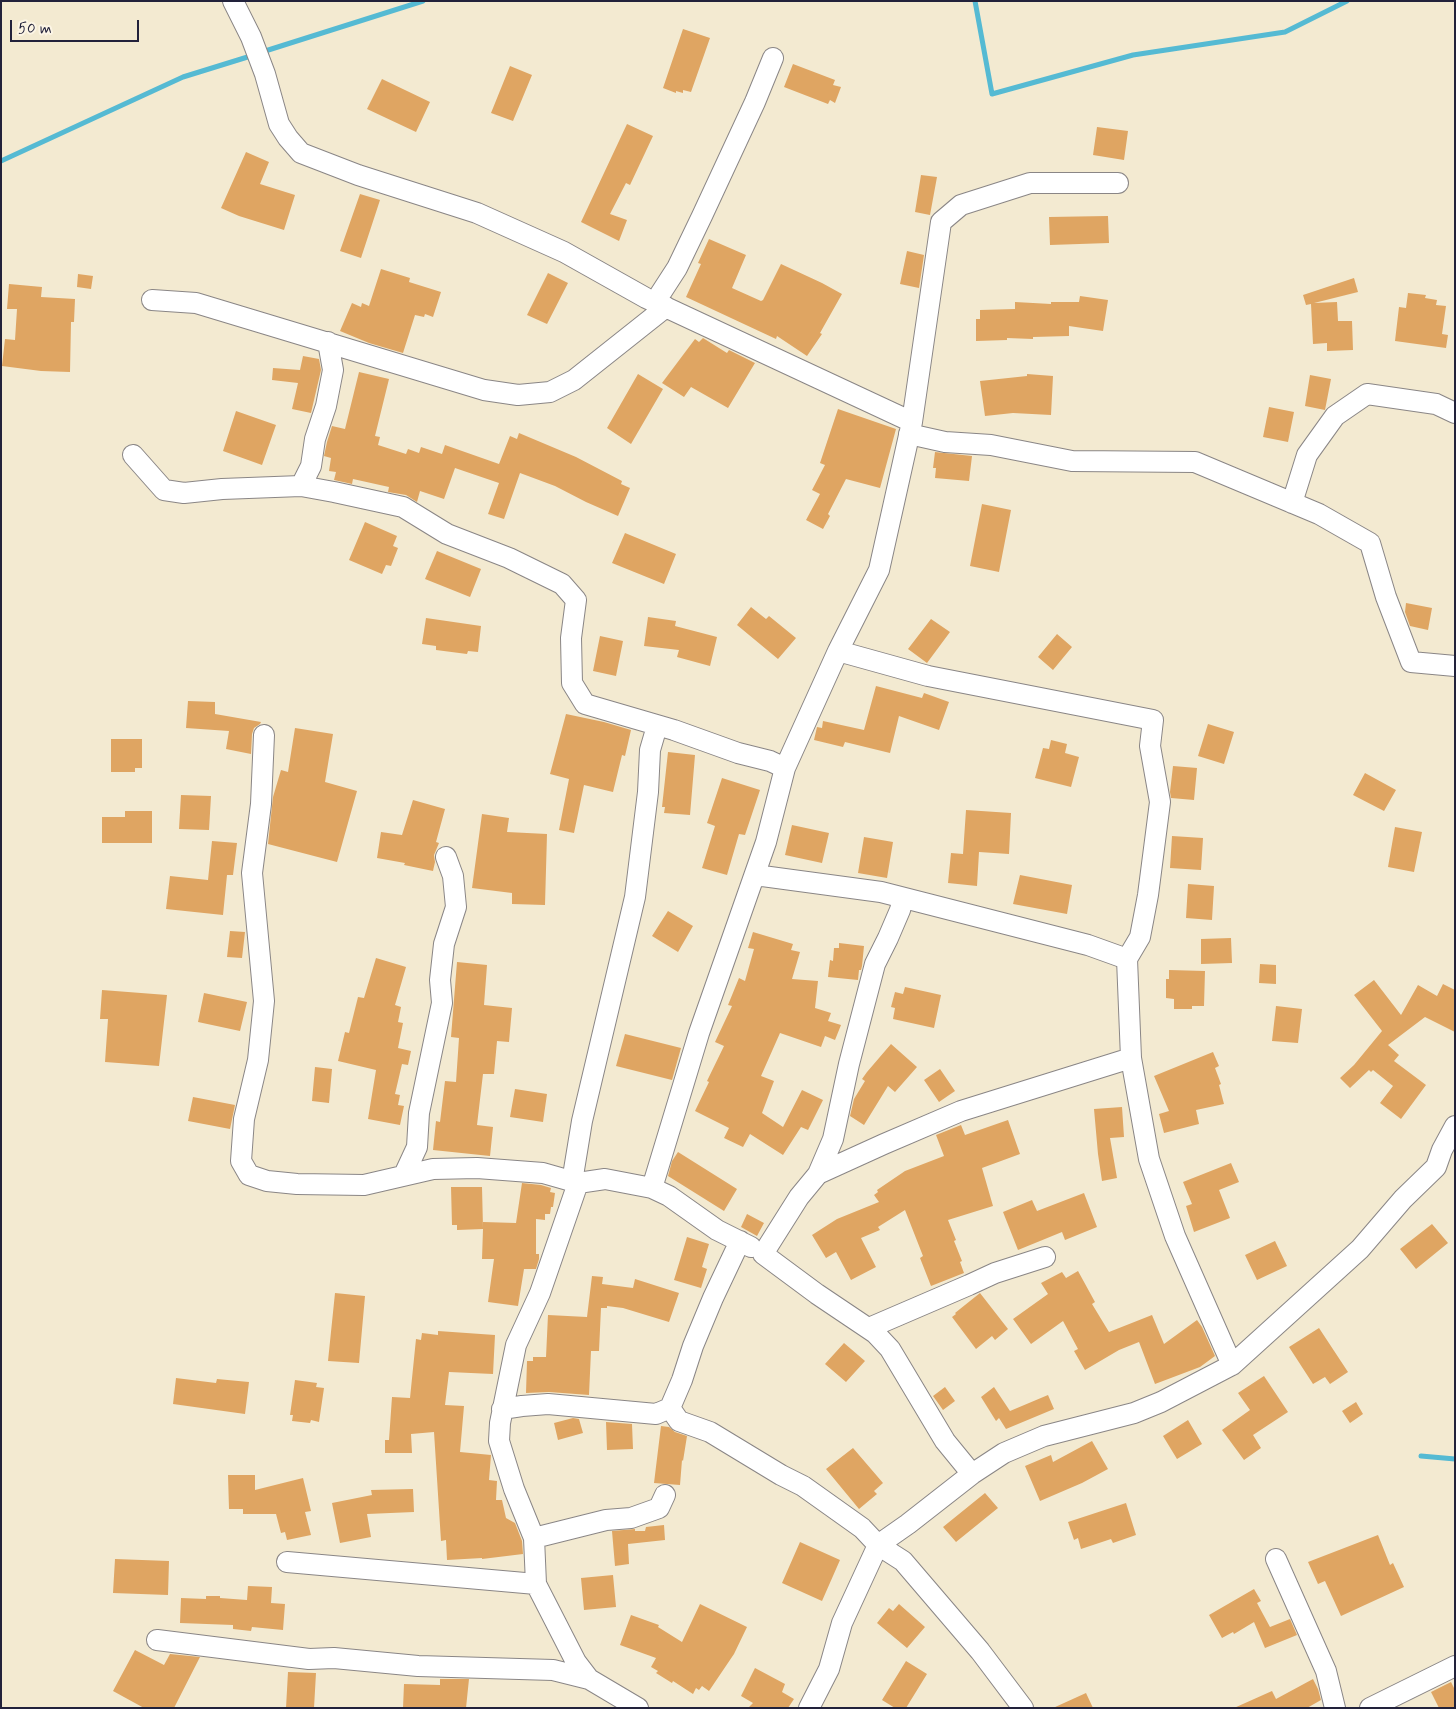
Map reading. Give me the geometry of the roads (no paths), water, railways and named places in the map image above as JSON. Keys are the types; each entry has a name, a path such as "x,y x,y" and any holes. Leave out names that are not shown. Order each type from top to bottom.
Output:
{"street":[{"path":"233,1 251,37 266,74 279,124 301,153 477,213 564,252 661,305 910,428 945,442 991,445 1072,461 1195,462 1319,514 1370,542 1386,597 1411,662 1455,666"},
{"path":"152,300 196,304 484,390 518,395 550,392 574,380 661,305 755,102 773,58"},
{"path":"652,1188 699,1034 766,842 785,768 838,651 879,570 910,428 941,222 961,205 1030,183 1118,182"},
{"path":"301,486 311,466 315,439 326,406 333,370 328,342"},
{"path":"1292,503 1307,455 1335,416 1367,394 1436,404 1455,413"},
{"path":"133,455 164,490 184,493 222,489 301,486 403,507 447,534 509,558 562,584 576,600 571,638 572,682 585,704 674,730 738,753 770,760 785,768"},
{"path":"838,651 928,676 1153,720 1150,746 1160,802 1148,895 1140,937 1127,960 1131,1058 1149,1159 1175,1236 1232,1365"},
{"path":"589,1679 576,1662 536,1584 534,1538 514,1489 499,1441 500,1423 516,1344 540,1293 575,1183 582,1121 635,897 648,792 650,750 657,726"},
{"path":"264,735 261,804 252,873 264,1001 258,1060 244,1118 241,1161 249,1175 267,1181 297,1184 364,1185 433,1169 477,1168 543,1174 575,1183 605,1179 652,1188 669,1196 717,1230 763,1254 817,1294 875,1333 890,1349 945,1441 972,1474"},
{"path":"404,1175 418,1147 419,1113 442,1003 440,980 444,944 456,906 453,876 446,857"},
{"path":"755,875 881,892 1088,945 1127,960"},
{"path":"763,1254 798,1197 818,1174 833,1139 849,1064 875,964 891,931 903,898"},
{"path":"818,1174 960,1111 1131,1058"},
{"path":"809,1708 829,1669 842,1623 878,1545 972,1474 1004,1453 1044,1436 1134,1412 1161,1402 1232,1365 1360,1250 1403,1199 1436,1167 1442,1150 1455,1126"},
{"path":"502,1409 548,1404 656,1414 670,1408 682,1380 692,1346 740,1242"},
{"path":"869,1328 995,1272 1046,1257"},
{"path":"670,1408 679,1421 710,1432 781,1475 803,1486 862,1528 878,1545 903,1560 980,1651 1023,1708"},
{"path":"534,1538 606,1520 631,1518 659,1508 665,1495"},
{"path":"1276,1558 1326,1671 1336,1708"},
{"path":"286,1562 536,1584"},
{"path":"158,1640 309,1659 334,1658 418,1666 553,1670 589,1679 638,1708"},
{"path":"1370,1708 1455,1666"}],"waterway":[{"path":"262,52 423,1"},
{"path":"975,1 992,94 1133,55 1285,32 1347,1"},
{"path":"1,161 183,77 254,55"},
{"path":"1421,1456 1455,1459"}]}
